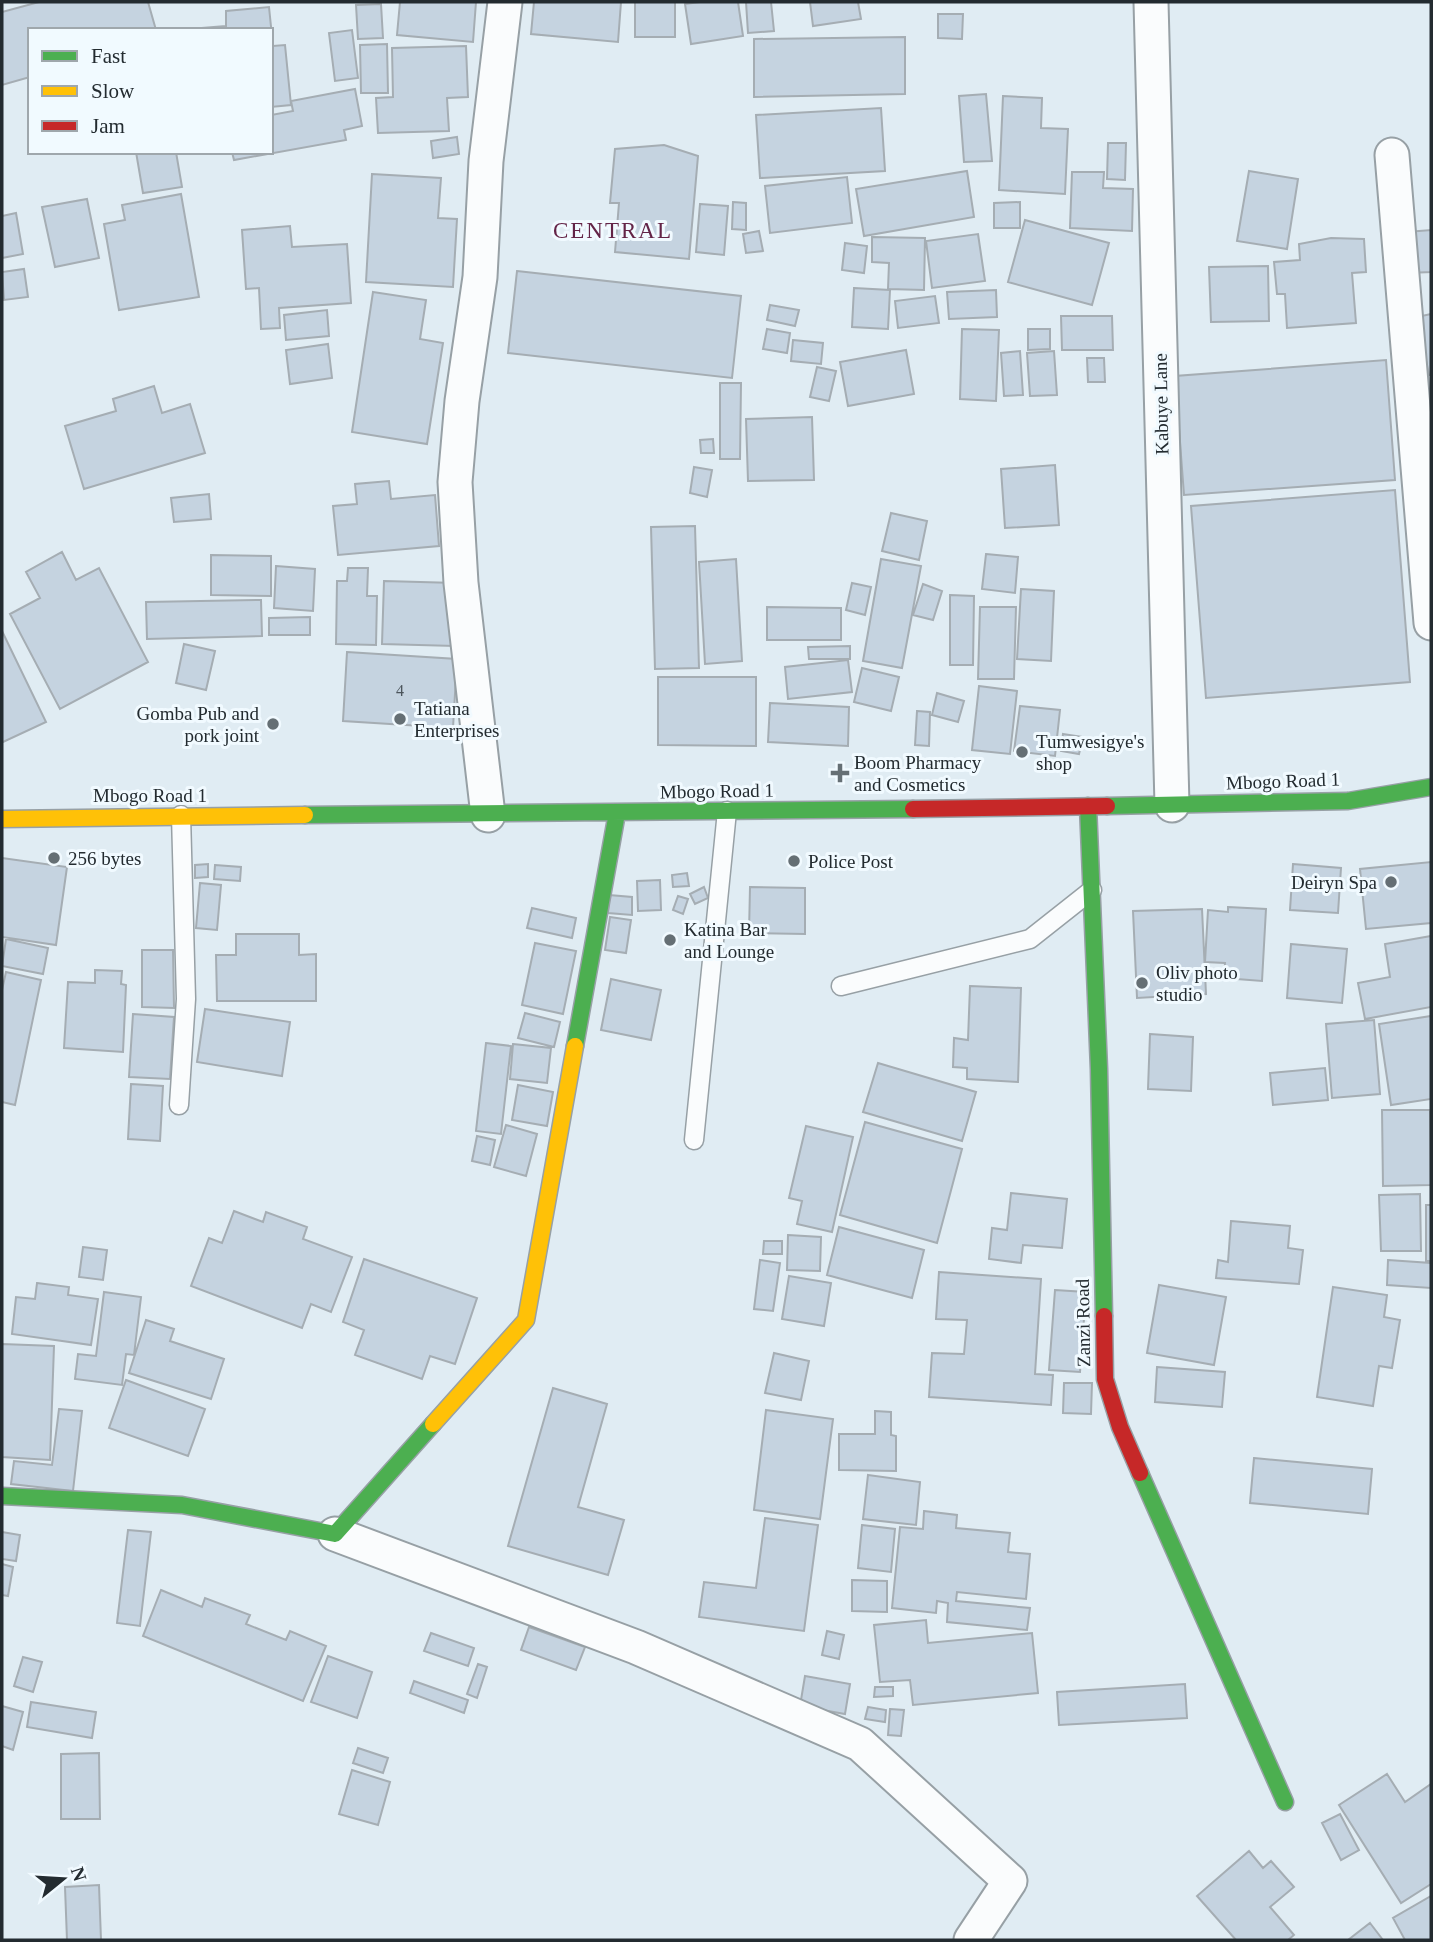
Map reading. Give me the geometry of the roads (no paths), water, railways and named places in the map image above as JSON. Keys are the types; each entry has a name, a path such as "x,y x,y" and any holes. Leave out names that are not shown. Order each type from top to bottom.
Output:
{"street":[{"path":"488,815 461,583 456,482 463,401 480,277 486,161 505,2"},
{"name":"Kabuye Lane","path":"1151,2 1172,806"},
{"path":"1392,155 1431,623"},
{"name":"Mbogo Road 1","path":"2,819 1172,806 1348,801 1431,787"},
{"name":"Zanzi Road","path":"1088,806 1099,1069 1105,1379 1120,1427 1285,1802"},
{"path":"335,1534 526,1320 617,813"},
{"path":"2,1496 182,1506 335,1534 636,1647 860,1744 1010,1881 971,1940"}],"lane":[{"path":"695,1140 727,811"},
{"path":"179,1105 186,999 181,816"},
{"path":"841,986 1030,939 1092,890"}],"place":[{"name":"Tatiana Enterprises","path":"400,719"},
{"name":"Gomba Pub and pork joint","path":"273,724"},
{"name":"Tumwesigye's shop","path":"1022,752"},
{"name":"Boom Pharmacy and Cosmetics","path":"840,773"},
{"name":"256 bytes","path":"54,858"},
{"name":"Police Post","path":"794,861"},
{"name":"Deiryn Spa","path":"1391,882"},
{"name":"Katina Bar and Lounge","path":"670,940"},
{"name":"Oliv photo studio","path":"1142,983"}],"district":[{"name":"CENTRAL","path":"613,230"}]}
